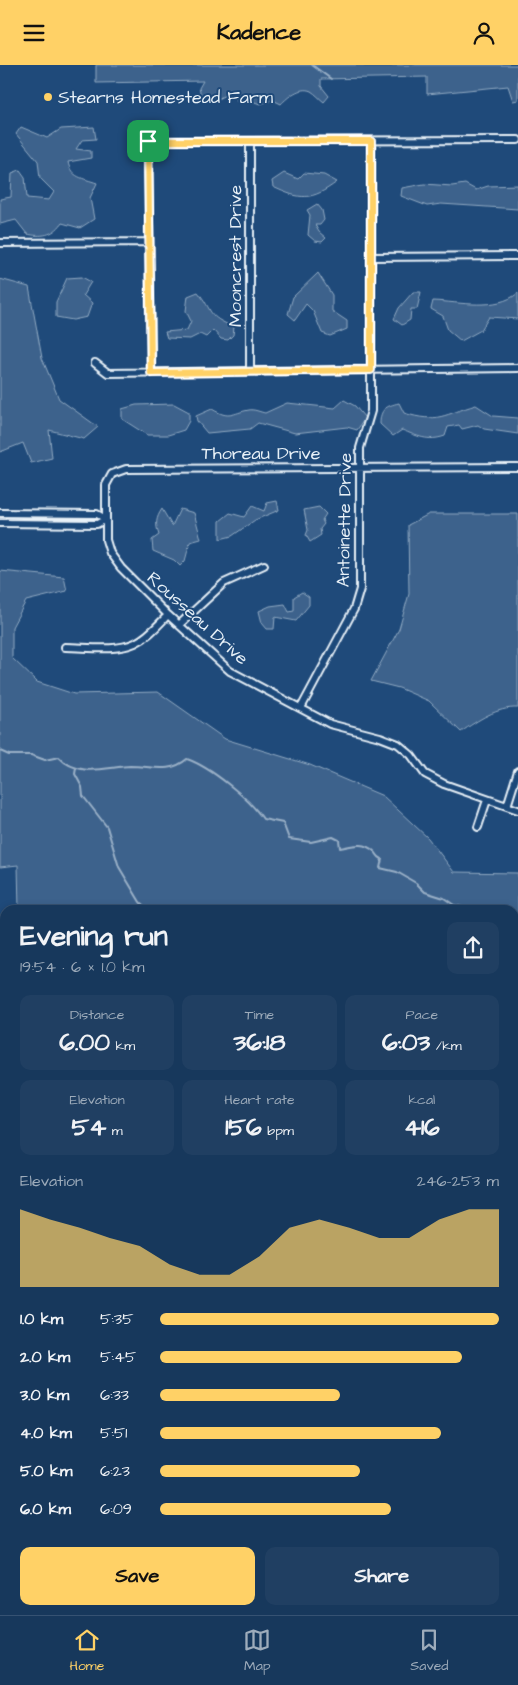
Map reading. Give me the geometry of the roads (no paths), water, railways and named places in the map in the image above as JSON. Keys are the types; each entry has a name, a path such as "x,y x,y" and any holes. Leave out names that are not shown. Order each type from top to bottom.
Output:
{"street":[{"path":"151,373 148,141 518,140"},
{"name":"Mooncrest Drive","path":"250,141 250,371"},
{"name":"Antoinette Drive","path":"301,708 354,609 360,589 359,468 361,439 371,411 371,141"},
{"path":"0,243 148,242"},
{"path":"371,257 518,256"},
{"path":"95,363 108,373 518,369"},
{"name":"Thoreau Drive","path":"106,519 107,480 112,474 121,469 518,467"},
{"path":"0,513 97,514 106,519"},
{"path":"0,523 97,524 106,519"},
{"name":"Rousseau Drive","path":"106,519 106,540 110,553 121,568 168,615 230,671 330,724 380,737 398,744 411,755 425,774 444,784 518,810"},
{"path":"180,624 224,583 264,565"},
{"path":"65,647 121,647 135,643 150,633 168,615"},
{"path":"507,806 518,771"},
{"path":"478,827 486,800"}],"waterway":[{"path":"312,65 331,79"},
{"path":"0,751 9,755 31,755 45,760 59,757 75,767 93,770 130,766 167,768 181,764 187,759 218,776 249,802 263,819 283,823 289,839 311,842 333,837 339,840 340,848 357,845 365,846 382,859 380,868 397,872 416,883 425,892 444,898 454,905"},
{"path":"76,768 75,774 82,787 83,796 107,827 119,867 143,905"}],"place":[{"name":"Stearns Homestead Farm","path":"48,97"}]}
